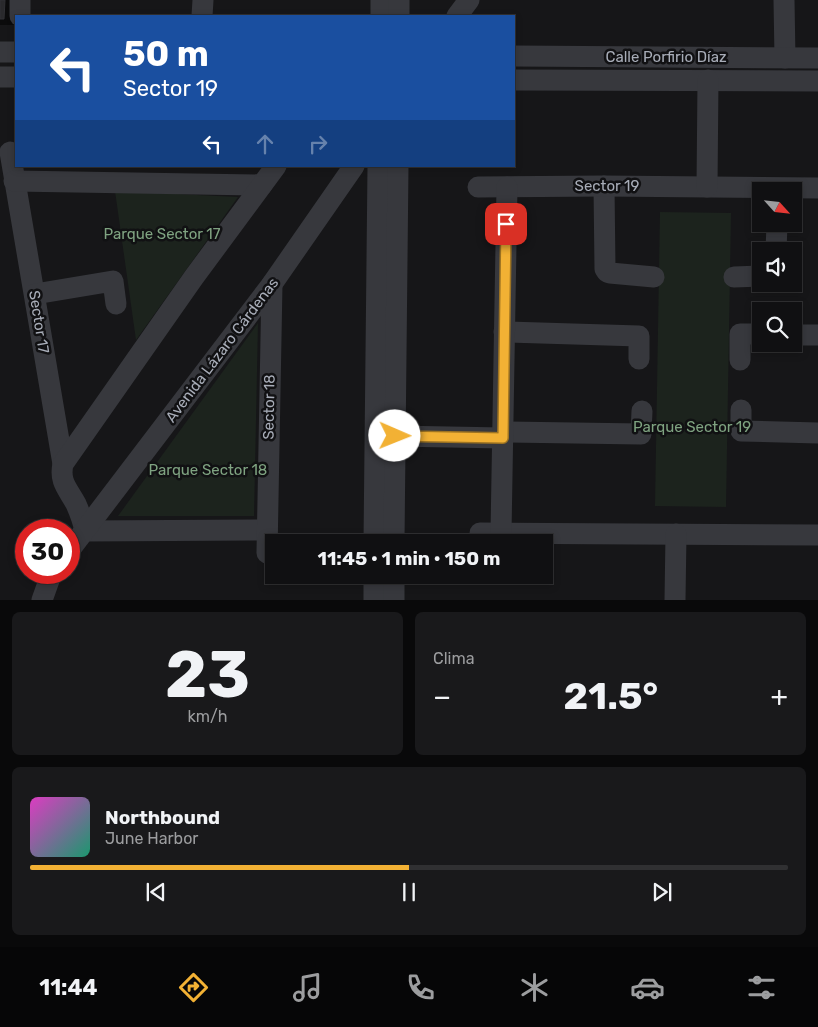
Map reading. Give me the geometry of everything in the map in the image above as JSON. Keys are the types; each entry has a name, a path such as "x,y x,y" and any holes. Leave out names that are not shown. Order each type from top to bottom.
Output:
{"street":[{"path":"20,0 20,15"},
{"path":"202,15 203,0"},
{"path":"381,0 381,15"},
{"path":"399,0 399,15"},
{"path":"458,15 469,0"},
{"path":"784,0 785,58"},
{"path":"0,52 15,52"},
{"name":"Calle Porfirio Díaz","path":"515,56 818,58"},
{"path":"0,77 15,77"},
{"name":"Calle Porfirio Díaz","path":"515,80 818,81"},
{"path":"707,187 708,80"},
{"name":"Sector 17","path":"10,152 63,464"},
{"path":"267,530 85,530 75,503 66,490 60,474 63,464 194,277 275,167"},
{"name":"Avenida Lázaro Cárdenas","path":"80,537 272,284 353,167"},
{"path":"378,167 387,259 395,436 394,534"},
{"path":"374,534 387,259 398,167"},
{"path":"14,181 262,186"},
{"path":"604,186 605,269 610,273 654,277"},
{"name":"Sector 19","path":"478,187 604,186 752,188"},
{"path":"501,533 507,187"},
{"name":"Sector 19","path":"802,188 818,188"},
{"path":"734,278 752,277"},
{"path":"35,294 113,281 116,304"},
{"name":"Sector 18","path":"267,534 272,284"},
{"path":"504,332 640,336 640,359"},
{"path":"740,360 740,334 752,334"},
{"path":"802,335 818,335"},
{"path":"741,410 741,431 818,433"},
{"path":"395,436 640,434 642,411"},
{"path":"480,533 818,535"},
{"path":"675,600 676,534"},
{"path":"42,600 48,584"},
{"path":"374,584 374,600"},
{"path":"394,584 394,600"}],"green space":[{"name":"Parque Sector 17","path":"115,191 238,197 136,340"},
{"name":"Parque Sector 19","path":"660,212 731,213 726,507 655,506"},
{"name":"Parque Sector 18","path":"258,323 254,516 118,516"}],"building":[{"path":"0,0 5,0 4,19 0,19"}],"route":[{"path":"395,436 503,438 506,224"}]}
